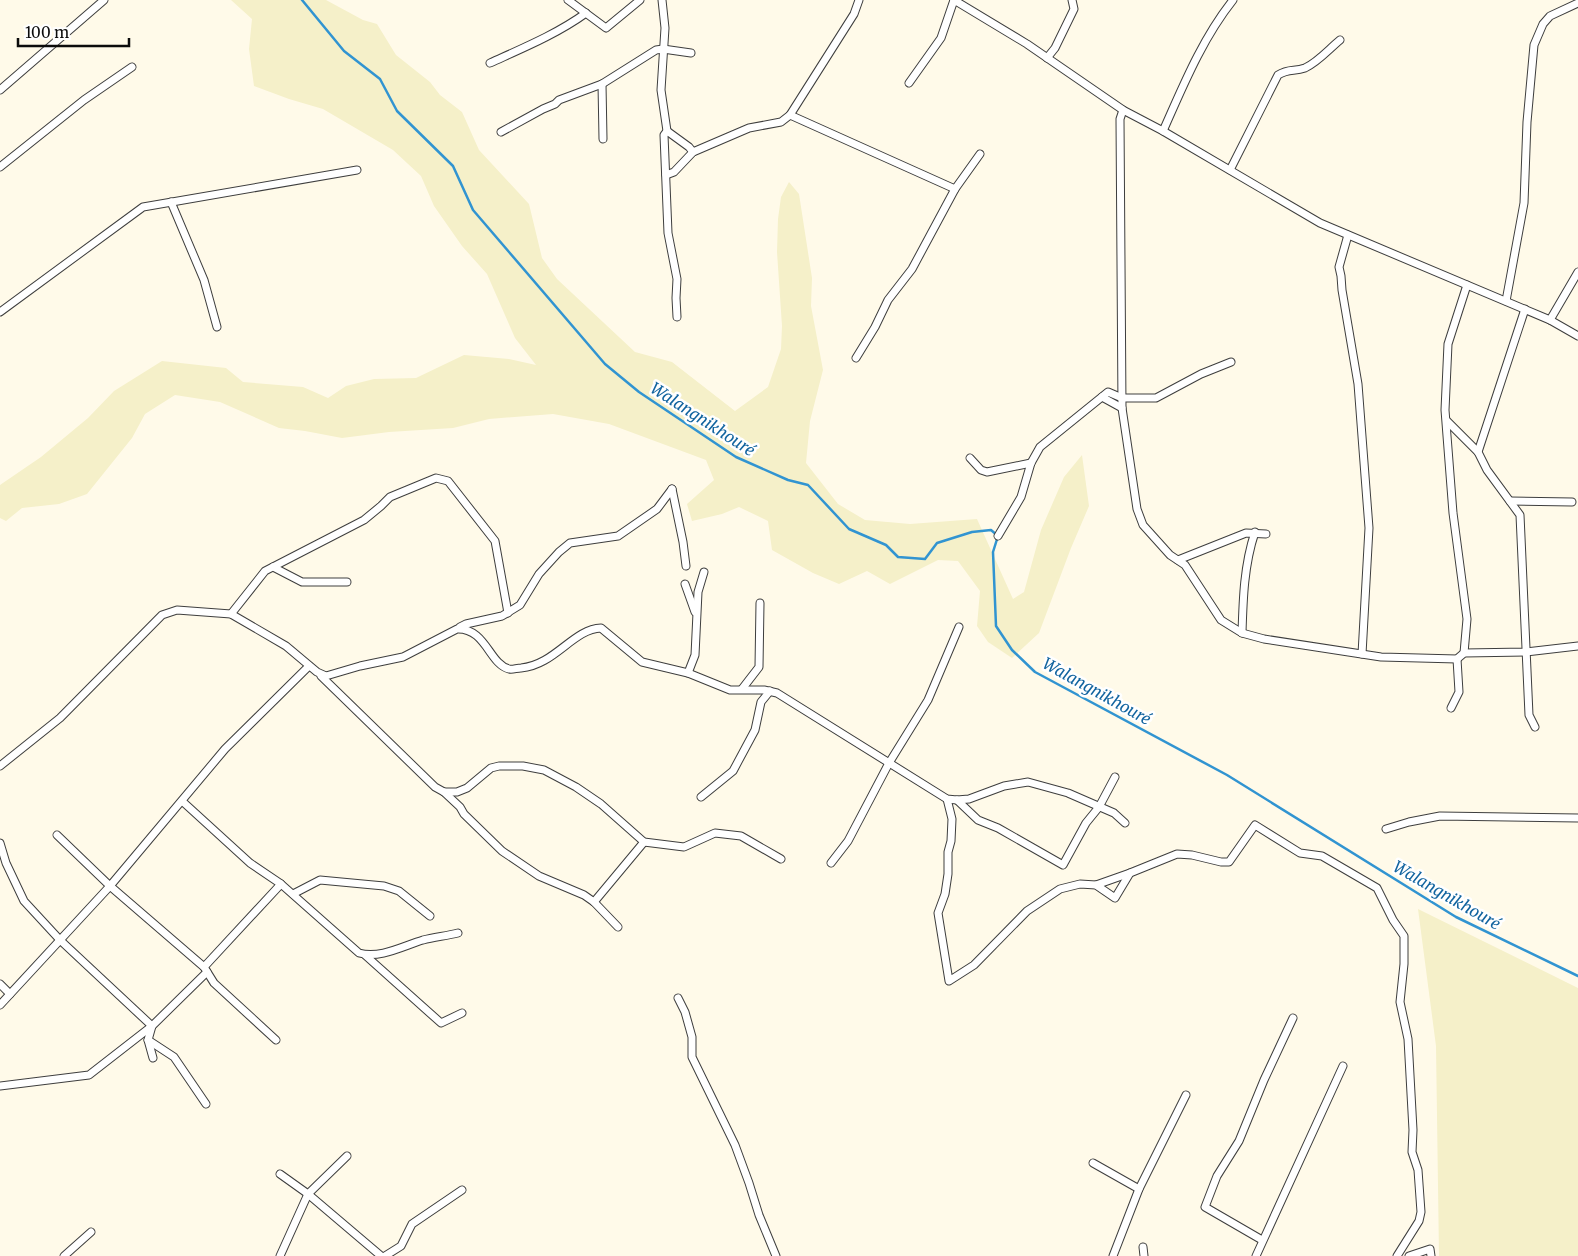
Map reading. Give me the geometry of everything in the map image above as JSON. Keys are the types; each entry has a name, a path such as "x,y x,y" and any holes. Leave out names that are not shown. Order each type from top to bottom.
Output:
{"street":[{"path":"0,90 104,0"},
{"path":"568,0 606,28 640,0"},
{"path":"662,0 665,28 662,90 666,131 664,135 668,233 677,279 677,317"},
{"path":"666,175 674,172 693,152 749,128 781,122 790,115 854,14 859,0"},
{"path":"909,83 941,38 954,0 1026,44 1123,110 1163,131 1320,223 1525,309 1550,320 1578,336"},
{"path":"1047,58 1055,48 1074,9 1072,0"},
{"path":"1163,131 1187,76 1218,18 1233,0"},
{"path":"1506,301 1524,203 1527,122 1534,45 1543,24 1550,16 1578,3"},
{"path":"490,63 524,48 586,13"},
{"path":"1230,170 1278,75 1286,70 1297,70 1307,67 1340,40"},
{"path":"501,132 555,104 559,100 602,84 656,50 663,48 691,53"},
{"path":"0,167 84,100 132,66"},
{"path":"602,84 603,139"},
{"path":"1123,110 1120,119 1122,408 1137,509 1143,525 1170,555 1185,565 1221,620 1242,633 1264,639 1381,657 1457,659 1464,653 1526,652 1578,646"},
{"path":"790,115 955,189"},
{"path":"666,131 693,152"},
{"path":"856,358 875,327 888,300 912,269 955,189 980,154"},
{"path":"0,312 143,207 357,170"},
{"path":"171,202 204,280 217,327"},
{"path":"1348,235 1338,267 1358,384 1369,528 1362,654"},
{"path":"1550,320 1578,272"},
{"path":"1464,653 1467,619 1453,513 1445,410 1448,344 1467,285"},
{"path":"1478,452 1525,309"},
{"path":"998,536 1021,497 1030,463 1040,447 1108,392 1122,398 1156,398 1201,374 1231,362"},
{"path":"1102,397 1122,408"},
{"path":"1447,421 1478,452 1487,470 1520,515 1529,715 1535,727"},
{"path":"970,458 981,470 987,472 1030,463"},
{"path":"231,614 265,571 364,520 390,497 436,478 448,481 494,541 508,613"},
{"path":"318,672 326,676 360,666 403,657 466,624 508,613 520,605 539,574 570,543 618,536 656,510 672,489 686,566"},
{"path":"1510,501 1572,502"},
{"path":"1242,633 1244,593 1255,532"},
{"path":"1178,560 1246,533 1266,534"},
{"path":"273,567 302,582 347,582"},
{"path":"688,673 695,656 698,592 704,572"},
{"path":"685,584 697,617"},
{"path":"742,689 759,667 760,603"},
{"path":"0,766 60,718 162,615 177,610 231,614 286,646 318,672 435,787 444,792 460,807 464,814 502,851 540,876 584,895 594,902 618,927"},
{"path":"831,863 848,841 888,763 928,700 959,627"},
{"path":"457,629 465,628 479,638 489,648 498,662 509,669 532,667 555,655 591,629 601,628 642,662 688,673 730,690 742,689 777,693 947,799 969,799 1004,786 1028,782 1068,793 1099,806 1114,813 1125,823"},
{"path":"1451,708 1459,692 1457,659"},
{"path":"0,1005 110,886 225,749 310,666"},
{"path":"701,797 733,771 755,730 761,702 770,691"},
{"path":"444,792 456,792 467,788 491,768 499,766 523,766 544,770 576,787 600,804 644,842 684,847 715,833 740,836 780,859"},
{"path":"957,800 978,820 998,828 1062,865 1115,777"},
{"path":"947,799 952,819 951,841 948,852 948,874 945,894 938,913 949,982 974,965 1026,911 1060,889 1080,884 1096,885 1177,854 1229,862 1255,824 1300,853 1322,856 1377,888 1393,920 1404,936 1404,964 1400,1002 1408,1039 1413,1130 1412,1152 1418,1170 1419,1221 1397,1256"},
{"path":"182,801 250,863 282,884 359,953 366,955 385,953 424,940 458,933"},
{"path":"1386,829 1440,816 1578,818"},
{"path":"57,834 110,886 206,970 214,983 276,1040"},
{"path":"594,902 644,842"},
{"path":"0,843 6,863 24,901 60,940 152,1026"},
{"path":"1096,885 1115,898 1130,872"},
{"path":"293,894 320,880 384,886 399,891 430,916"},
{"path":"0,1086 90,1074 152,1026 206,970 282,884"},
{"path":"366,955 441,1023 462,1012"},
{"path":"0,984 10,994"},
{"path":"678,998 685,1012 692,1037 692,1057 735,1145 759,1215 776,1256"},
{"path":"1262,1240 1205,1207 1217,1176 1239,1140 1293,1018"},
{"path":"152,1026 148,1040 153,1058"},
{"path":"148,1040 174,1057 206,1104"},
{"path":"1256,1256 1343,1066"},
{"path":"1113,1256 1139,1189 1186,1095"},
{"path":"280,1256 308,1194 346,1156"},
{"path":"1093,1163 1139,1189"},
{"path":"280,1174 308,1194 381,1256"},
{"path":"385,1256 401,1246 412,1224 462,1190"},
{"path":"64,1256 91,1232"},
{"path":"1143,1248 1144,1256"},
{"path":"1409,1256 1430,1249 1431,1256"}],"shaded area":[{"path":"231,0 326,0 363,20 377,24 396,55 430,82 440,95 462,112 479,150 529,204 542,258 557,279 635,352 672,362 735,411 768,387 781,349 782,326 777,252 778,219 781,197 789,182 799,194 812,278 811,306 823,370 810,421 806,463 838,504 865,520 910,524 977,519 1013,599 1024,592 1041,530 1064,477 1082,455 1089,506 1039,633 1012,658 988,642 977,626 980,591 958,561 938,560 890,584 867,571 839,584 813,573 772,550 768,521 739,507 722,514 692,521 687,504 714,480 706,460 609,424 553,414 489,419 453,428 389,432 342,438 279,428 220,402 175,395 145,414 132,438 87,494 59,504 22,508 6,521 0,518 0,485 41,457 88,418 114,391 162,361 226,368 243,382 303,387 328,398 346,386 374,379 416,378 464,355 509,359 536,365 515,338 487,274 462,246 434,206 421,176 393,150 323,109 254,86 249,49 252,19"},
{"path":"1418,909 1578,988 1578,1256 1439,1256 1436,1046"}],"waterway":[{"name":"Walangnikhouré","path":"302,0 344,51 380,79 397,111 453,166 473,210 605,364 639,392 736,457 788,480 808,485 849,529 886,545 898,557 925,559 937,543 972,532 991,530 998,536 993,552 996,626 1012,650 1035,672 1227,775 1456,917 1578,976"}]}
